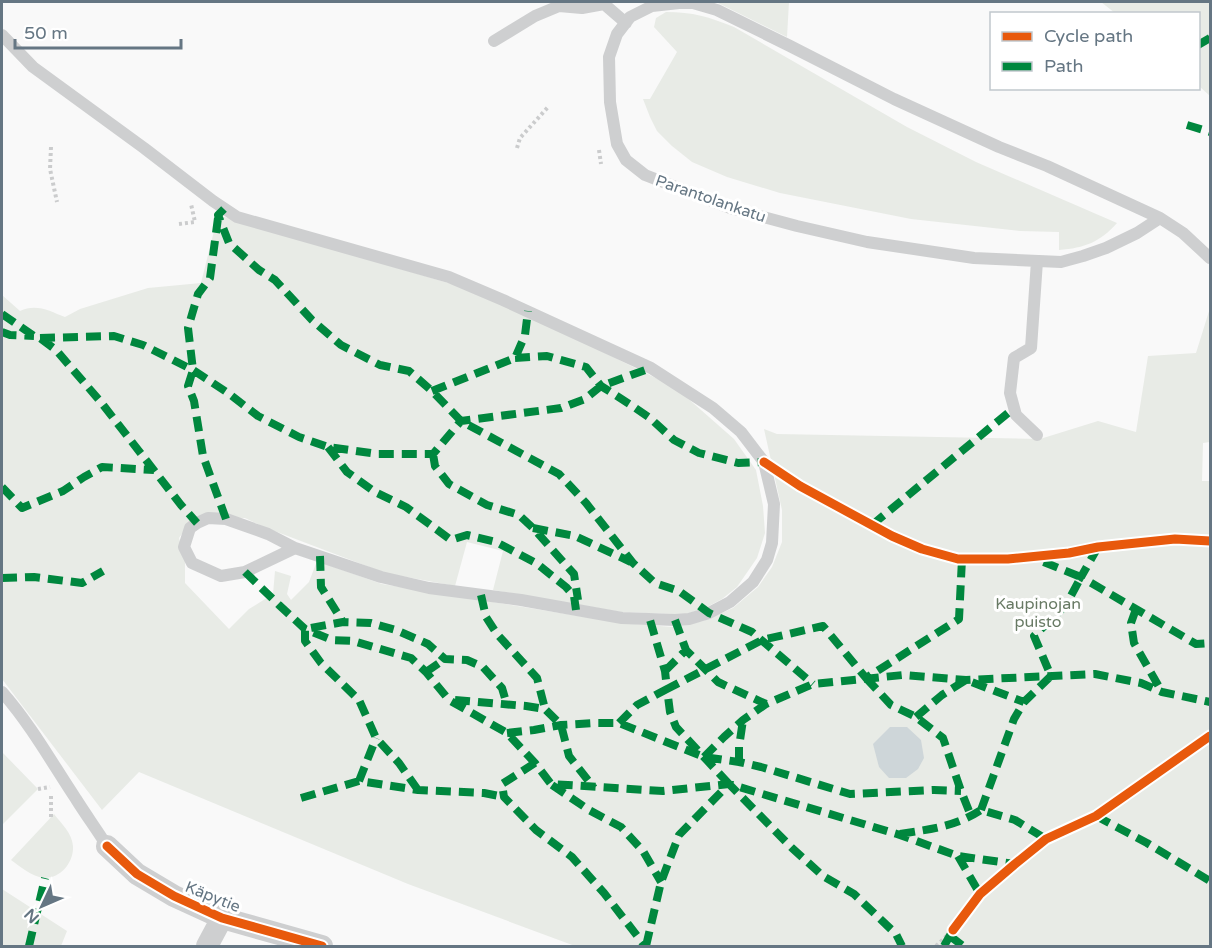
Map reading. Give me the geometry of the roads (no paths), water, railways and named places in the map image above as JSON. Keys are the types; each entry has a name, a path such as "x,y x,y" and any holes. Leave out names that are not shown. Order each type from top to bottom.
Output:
{"street":[{"name":"Käpytie","path":"107,846 136,874 174,896 222,918 322,946"},
{"path":"207,946 222,918"}],"lane":[{"path":"494,40 535,16 560,6 582,8 604,3 626,23"},
{"name":"Parantolankatu","path":"1160,218 1117,243 1061,262 974,258 867,242 730,208 645,175 626,160 617,144 610,102 609,57 617,34 630,17 652,6 693,3 717,10 894,99 1160,218 1183,233 1210,258"},
{"path":"2,35 33,67 237,217 449,277 512,303 651,368 713,408 741,432 764,462 774,504 772,543 767,560 753,582 730,602 709,613 689,619 622,618 521,600 429,588 381,577 295,548 268,534 226,519 208,518 197,523 190,528 184,547 192,563 221,576 245,572 295,548"},
{"path":"1036,261 1031,348 1014,358 1010,393 1016,415 1037,435"},
{"name":"Käpytie","path":"2,692 37,738 107,846"}],"park label":[{"name":"Kaupinojan puisto","path":"1038,612"}]}
